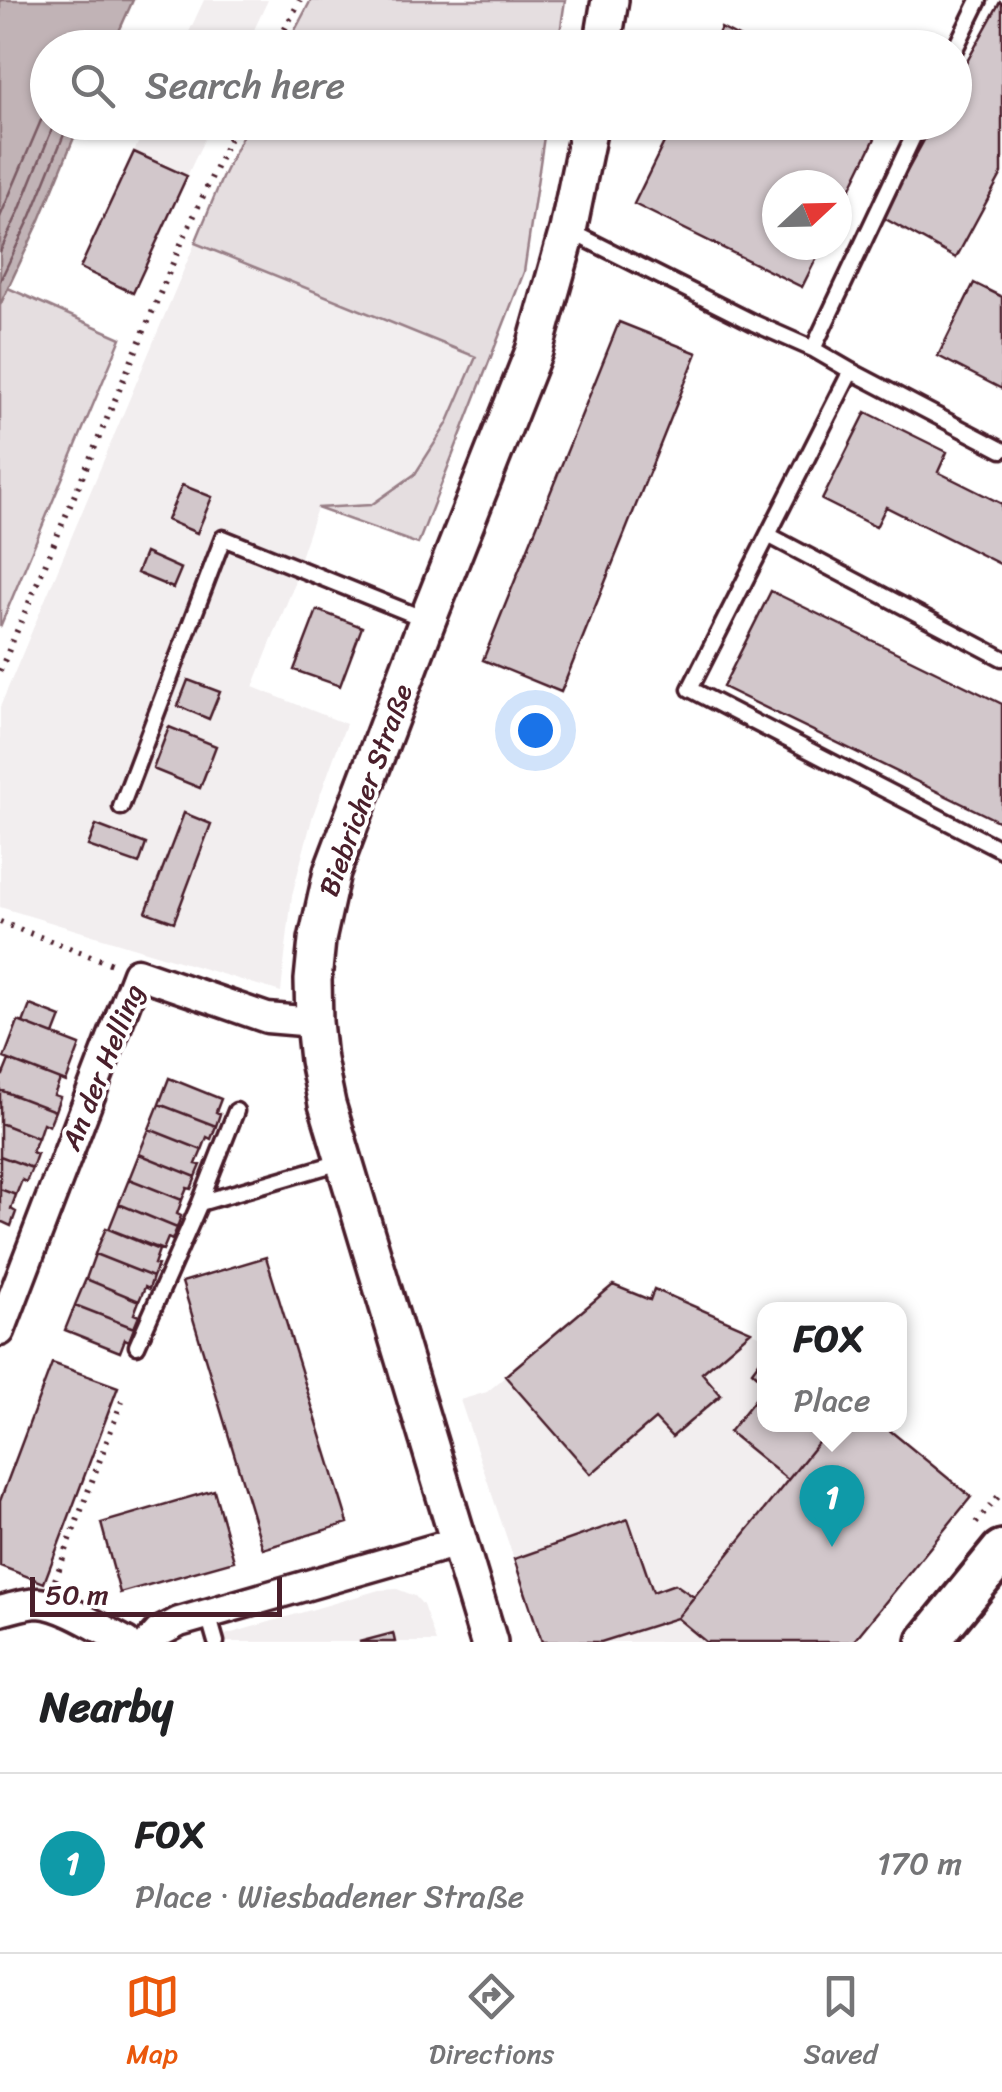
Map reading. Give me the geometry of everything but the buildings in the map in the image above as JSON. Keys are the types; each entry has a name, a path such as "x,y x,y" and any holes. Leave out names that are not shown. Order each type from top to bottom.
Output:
{"main road":[{"path":"928,1642 1002,1552"}],"street":[{"path":"605,30 610,0"},
{"name":"Biebricher Straße","path":"489,1642 327,1104 318,1060 313,980 332,872 534,351 568,230 586,140"},
{"name":"An der Helling","path":"0,1331 136,973 268,1018 314,1022"},
{"path":"150,1642 168,1628 208,1614 458,1542"},
{"path":"0,1611 46,1604 126,1642"}],"lane":[{"path":"964,30 979,0"},
{"path":"813,349 912,140"},
{"path":"568,230 813,349 1002,450"},
{"path":"851,371 690,689 1002,850"},
{"path":"768,535 1002,658"},
{"path":"120,807 222,538 428,620"},
{"path":"137,1346 236,1111"},
{"path":"200,1203 344,1161"},
{"path":"208,1614 216,1642"}],"path":[{"path":"284,30 300,0"},
{"path":"0,671 228,140"},
{"path":"0,922 136,973"},
{"path":"46,1604 122,1398"}],"shaded area":[{"path":"204,0 268,0 254,30 190,30"},
{"path":"311,0 565,0 561,30 295,30"},
{"path":"139,140 204,140 187,176 134,152"},
{"path":"240,140 543,140 524,272 418,544 317,508 371,505 415,474 447,424 476,357 195,243"},
{"path":"195,243 489,362 418,544 317,508 294,585 253,687 346,724 313,815 292,895 281,992 0,907 0,707"},
{"path":"8,288 121,338 0,627 0,305"},
{"path":"613,1285 649,1300 654,1289 757,1334 757,1432 891,1432 971,1497 853,1642 542,1642 460,1400 487,1392"},
{"path":"397,1589 415,1596 423,1605 436,1642 201,1642 379,1590"}],"water":[{"path":"0,0 133,0 120,30 30,30 30,140 73,140 0,305"}],"place":[{"name":"FOX","path":"832,1547"}]}
